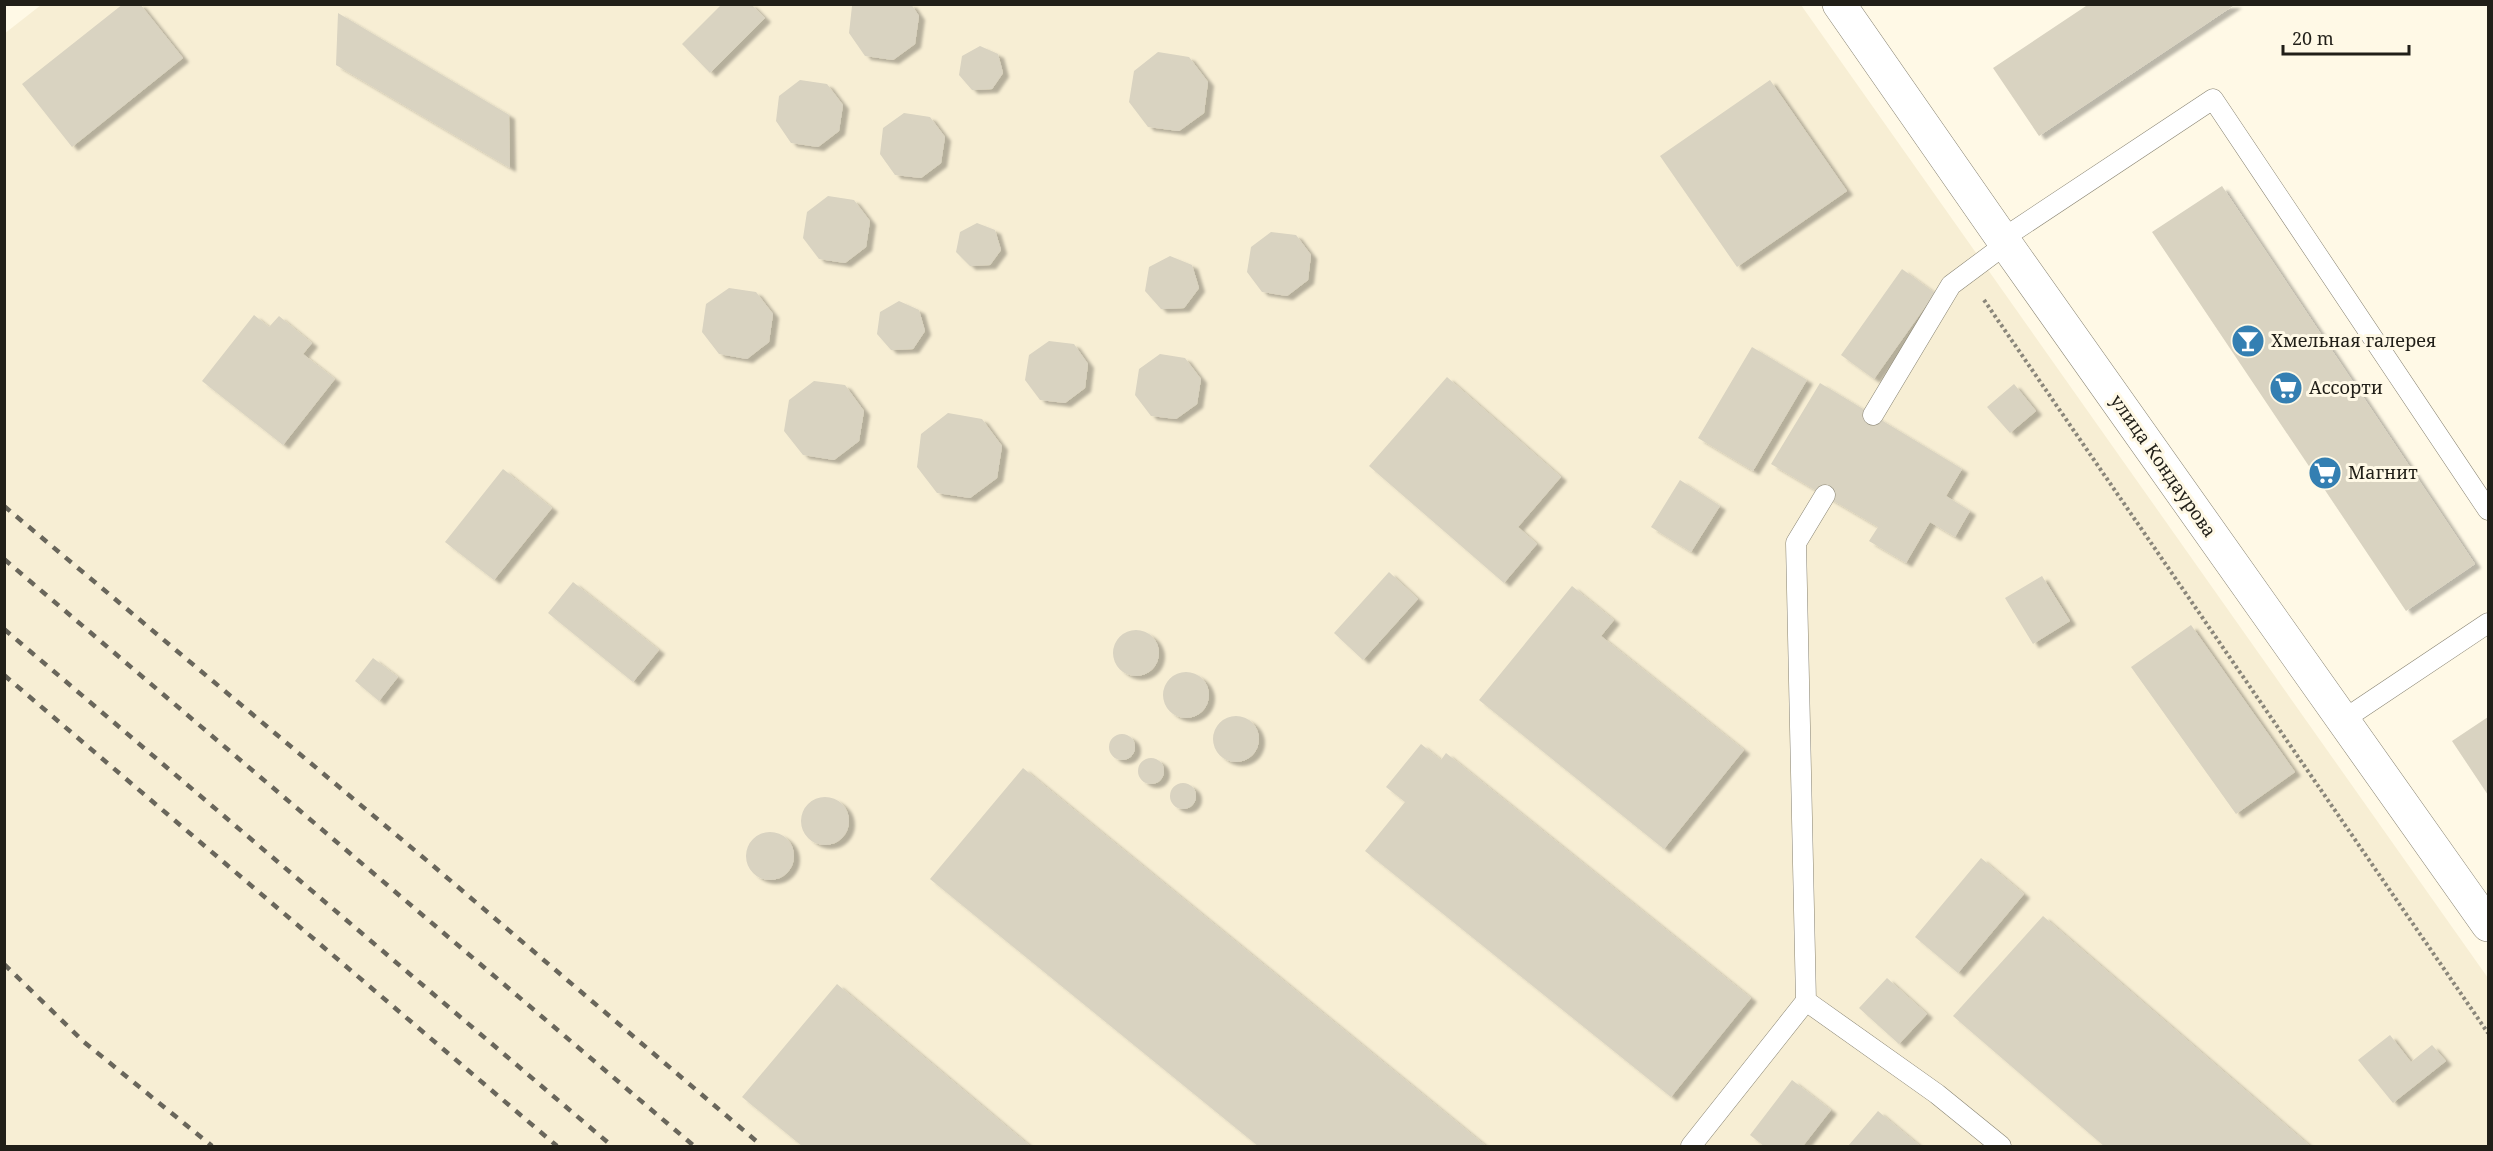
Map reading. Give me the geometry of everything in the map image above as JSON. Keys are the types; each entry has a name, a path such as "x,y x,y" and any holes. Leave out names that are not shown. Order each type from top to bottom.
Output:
{"street":[{"name":"улица Кондаурова","path":"1839,4 2004,242 2488,925"}],"lane":[{"path":"1873,415 1951,285 2004,242 2213,99 2488,510"},
{"path":"1691,1146 1806,1001 1796,543 1825,495"},
{"path":"2343,720 2488,623"},
{"path":"1806,1001 1937,1094 2001,1146"}],"path":[{"path":"1966,274 2488,1033"}],"shaded area":[{"path":"41,5 1801,5 2488,978 2488,1146 5,1146 4,34"}],"building":[{"path":"123,4 140,4 183,58 72,147 22,84"},
{"path":"722,4 751,4 765,18 710,73 682,44"},
{"path":"854,4 911,4 919,16 915,44 893,60 865,56 849,33"},
{"path":"2089,4 2236,4 2039,136 1993,68"},
{"path":"338,13 509,115 510,168 336,65"},
{"path":"980,46 998,54 1003,73 992,89 972,90 959,75 962,56"},
{"path":"1158,52 1189,57 1208,82 1204,113 1179,131 1148,127 1129,102 1134,71"},
{"path":"800,80 827,84 843,105 839,131 818,147 791,143 776,121 779,96"},
{"path":"1770,80 1847,191 1737,267 1660,156"},
{"path":"904,113 930,117 945,137 941,163 921,178 895,175 880,154 883,128"},
{"path":"2222,186 2475,564 2406,611 2152,232"},
{"path":"828,196 854,200 870,221 866,247 845,263 819,259 803,238 807,212"},
{"path":"977,223 995,230 1001,250 990,265 970,266 956,252 960,232"},
{"path":"1271,232 1296,235 1311,255 1308,280 1287,296 1262,292 1247,272 1251,247"},
{"path":"1170,256 1192,265 1199,288 1184,308 1161,309 1145,291 1149,267"},
{"path":"1902,269 1935,293 1874,379 1841,355"},
{"path":"729,288 756,292 773,314 769,342 747,359 719,354 702,332 706,304"},
{"path":"899,301 919,310 925,331 913,349 891,350 877,334 880,312"},
{"path":"254,315 269,327 279,316 312,343 303,354 335,379 283,445 202,381"},
{"path":"1049,341 1074,344 1088,364 1085,388 1065,403 1040,400 1025,380 1029,355"},
{"path":"1752,347 1807,380 1753,471 1698,438"},
{"path":"1160,354 1185,358 1201,379 1197,404 1176,419 1151,416 1135,395 1139,369"},
{"path":"1447,377 1561,477 1518,527 1537,544 1504,583 1369,466"},
{"path":"814,381 845,385 864,411 859,441 834,460 803,455 784,431 789,400"},
{"path":"1820,383 1962,469 1946,496 1970,511 1955,537 1930,522 1906,563 1869,541 1878,527 1771,464"},
{"path":"2014,384 2036,411 2010,433 1987,407"},
{"path":"948,413 982,419 1002,446 997,478 970,498 937,493 917,467 921,434"},
{"path":"503,469 552,508 494,580 445,542"},
{"path":"1680,480 1720,506 1691,552 1651,527"},
{"path":"1389,572 1418,599 1363,660 1334,633"},
{"path":"2042,576 2070,621 2033,644 2005,598"},
{"path":"573,582 659,650 633,682 548,613"},
{"path":"1572,586 1614,620 1601,636 1744,750 1664,849 1479,700"},
{"path":"2191,625 2295,772 2236,814 2131,667"},
{"path":"1136,630 1152,637 1159,653 1152,669 1136,676 1120,669 1113,653 1120,637"},
{"path":"373,658 398,677 379,701 355,681"},
{"path":"1186,672 1202,679 1209,695 1202,711 1186,718 1170,711 1163,695 1170,679"},
{"path":"1236,716 1252,723 1259,739 1252,755 1236,762 1220,755 1213,739 1220,723"},
{"path":"2488,717 2488,795 2452,741"},
{"path":"1122,734 1131,738 1135,747 1131,756 1122,760 1113,756 1109,747 1113,738"},
{"path":"1421,744 1441,760 1446,753 1751,998 1671,1097 1365,851 1405,802 1386,787"},
{"path":"1151,758 1160,762 1164,771 1160,780 1151,784 1142,780 1138,771 1142,762"},
{"path":"1023,768 1486,1146 1258,1146 930,879"},
{"path":"1183,783 1193,786 1196,796 1193,806 1183,809 1173,806 1170,796 1173,786"},
{"path":"825,797 842,804 849,821 842,838 825,845 808,838 801,821 808,804"},
{"path":"770,832 787,839 794,856 787,873 770,880 753,873 746,856 753,839"},
{"path":"1981,858 2024,894 1958,973 1915,937"},
{"path":"2043,916 2310,1146 2104,1146 1953,1016"},
{"path":"1887,978 1927,1014 1899,1044 1859,1008"},
{"path":"837,984 1030,1146 802,1146 742,1097"},
{"path":"2390,1035 2411,1062 2432,1045 2446,1061 2393,1103 2358,1060"},
{"path":"1792,1080 1831,1110 1803,1146 1764,1146 1750,1135"},
{"path":"1878,1111 1920,1146 1848,1146"}],"railway":[{"path":"4,506 431,864 762,1146"},
{"path":"4,559 694,1146"},
{"path":"4,629 612,1146"},
{"path":"4,675 557,1146"},
{"path":"4,964 84,1042 212,1146"}],"place":[{"name":"Хмельная галерея","path":"2248,341"},
{"name":"Ассорти","path":"2286,388"},
{"name":"Магнит","path":"2325,473"}]}
